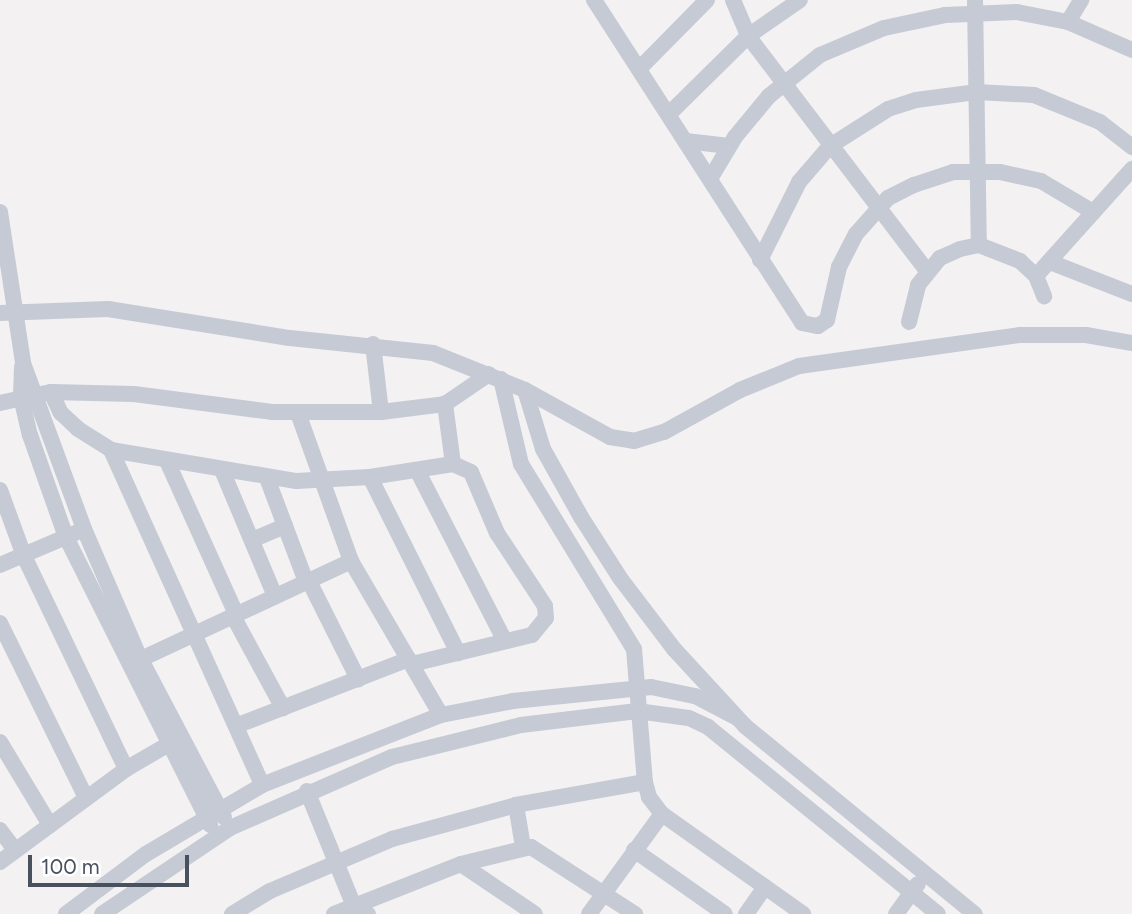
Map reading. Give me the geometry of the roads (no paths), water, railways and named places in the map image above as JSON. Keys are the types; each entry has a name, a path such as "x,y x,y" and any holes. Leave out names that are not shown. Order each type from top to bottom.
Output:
{"street":[{"path":"594,0 641,67 797,318 806,325 823,324 839,267 856,233 876,208 914,185 953,172 978,171 1041,181 1093,212"},
{"path":"641,67 707,0"},
{"path":"733,0 748,36 876,208 928,272"},
{"path":"670,113 748,36 800,0"},
{"path":"1068,22 1081,0"},
{"path":"975,6 979,245"},
{"path":"710,179 729,146 783,84 820,55 862,35 975,6 1068,22 1132,50"},
{"path":"760,260 799,182 830,146 888,109 940,94 1034,94 1100,122 1132,147"},
{"path":"686,141 729,146"},
{"path":"1036,276 1132,169"},
{"path":"0,212 6,313 23,363 30,435 66,537 126,647 141,659 211,812"},
{"path":"909,322 918,285 940,258 979,245 1020,261 1036,276 1044,296"},
{"path":"1051,262 1132,293"},
{"path":"6,313 108,309 290,338 373,344 433,353 524,390 610,437 634,441 664,432 740,390 799,366 1020,335 1086,335 1132,343"},
{"path":"373,344 381,412"},
{"path":"0,403 51,392 134,394 298,413 381,412 445,404 495,377"},
{"path":"495,377 521,464 628,634 649,797 662,814 803,914"},
{"path":"524,390 543,449 620,578 674,649 741,722 975,914"},
{"path":"51,392 61,412 78,429 111,450 167,461 267,478 320,481 370,477 453,464 471,472 497,533 545,606 547,618 538,631 458,653 410,662 238,725"},
{"path":"28,395 84,528 126,647 167,745 223,832"},
{"path":"445,404 453,464"},
{"path":"298,413 320,481 351,561 441,715"},
{"path":"111,450 192,635 238,725 262,785"},
{"path":"167,461 235,615 283,708"},
{"path":"222,470 275,596"},
{"path":"417,470 505,641"},
{"path":"370,477 458,653"},
{"path":"267,478 307,581 358,679"},
{"path":"0,490 24,555 126,769"},
{"path":"251,540 285,526"},
{"path":"0,565 84,528"},
{"path":"141,659 351,561"},
{"path":"0,623 86,798"},
{"path":"66,914 211,812 262,785 441,715 513,701 635,688 686,693 741,722"},
{"path":"102,914 223,832 307,791 448,740 521,725 637,712 689,718 731,744 938,914"},
{"path":"731,744 741,722"},
{"path":"0,742 50,825"},
{"path":"0,862 126,769 167,745"},
{"path":"232,914 335,862 439,823 516,805 645,782"},
{"path":"307,791 354,904 368,914"},
{"path":"516,805 523,847"},
{"path":"589,914 662,814"},
{"path":"0,830 15,850"},
{"path":"334,914 461,864 523,847 537,849 635,914"},
{"path":"634,850 725,914"},
{"path":"461,864 535,914"},
{"path":"896,914 926,874"},
{"path":"746,914 765,887"}]}
